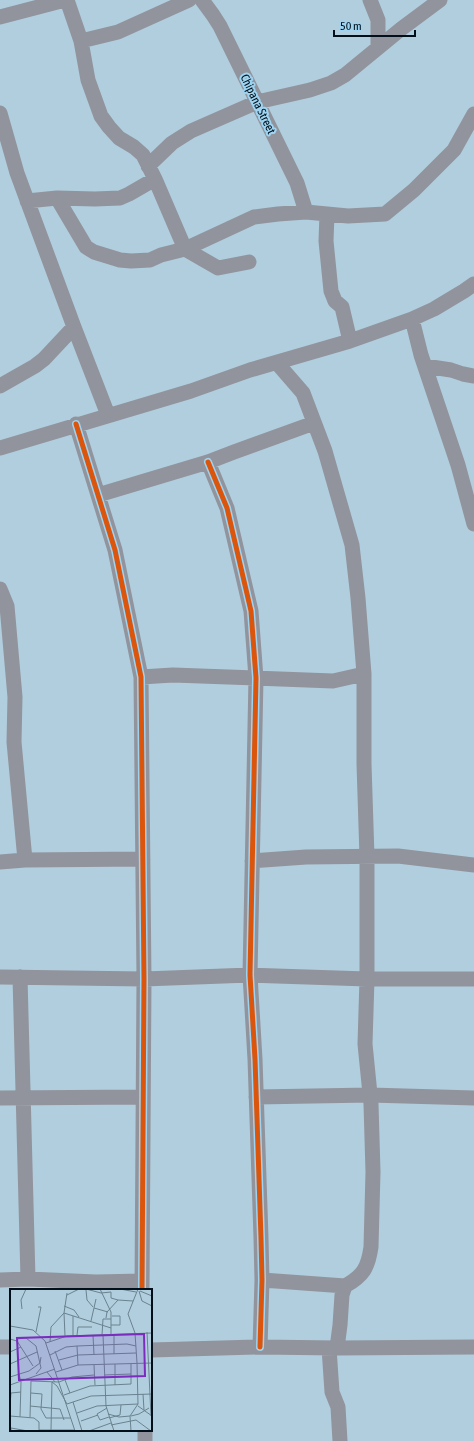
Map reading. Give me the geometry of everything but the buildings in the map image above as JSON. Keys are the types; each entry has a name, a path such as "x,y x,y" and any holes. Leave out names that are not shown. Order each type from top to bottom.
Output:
{"street":[{"path":"0,17 66,0 81,41 88,80 101,116 108,127 119,138 134,147 143,155 184,249 218,268 249,262"},
{"path":"81,41 118,32 189,0"},
{"name":"Chipana Street","path":"202,0 214,15 220,26 297,183 306,212"},
{"path":"370,0 378,20 378,47"},
{"path":"26,201 57,198 120,198 129,194 152,173 172,143 191,131 257,102 310,90 331,83 345,75 378,47 440,0"},
{"path":"0,113 3,139 108,415"},
{"path":"57,198 86,247 94,252 120,260 150,260 161,255 184,249 254,218 278,214 306,212 348,216 385,214 414,190 454,150 474,114"},
{"path":"327,214 326,241 331,291 335,301 342,307 350,341"},
{"path":"0,448 76,424 191,391 250,370 350,341 412,320 434,309 474,284"},
{"path":"412,320 425,366 458,465 474,524"},
{"path":"0,386 36,366 74,327"},
{"path":"262,1280 345,1286 358,1280 363,1273 370,1256 373,1172 370,1095 365,1044 367,979 367,857 364,764 364,674 352,545 325,452 303,393 277,363"},
{"path":"425,366 451,370 474,376"},
{"path":"0,1280 28,1279 142,1286 142,1097 144,979 142,677 115,550 76,424"},
{"path":"98,495 208,462 314,424"},
{"path":"208,462 227,508 251,611 256,678 250,975 262,1280 260,1347"},
{"path":"0,589 7,606 15,697 14,742 25,860"},
{"path":"142,677 173,675 332,681 364,674"},
{"path":"0,733 14,742"},
{"path":"252,861 306,857 398,856 474,865"},
{"path":"0,862 25,860 143,859"},
{"path":"0,977 144,979 250,975 367,979 474,979"},
{"path":"20,977 28,1279"},
{"path":"256,1097 370,1095 474,1098"},
{"path":"0,1098 142,1097"},
{"path":"340,1441 338,1407 332,1392 333,1348 340,1325 342,1295 345,1286"},
{"path":"152,1350 260,1347 474,1347"}],"cycle path":[{"path":"76,424 115,550 141,677 144,979 142,1289"},
{"path":"208,462 227,508 251,611 256,678 250,975 255,1059 261,1238 262,1280 260,1347"}]}
